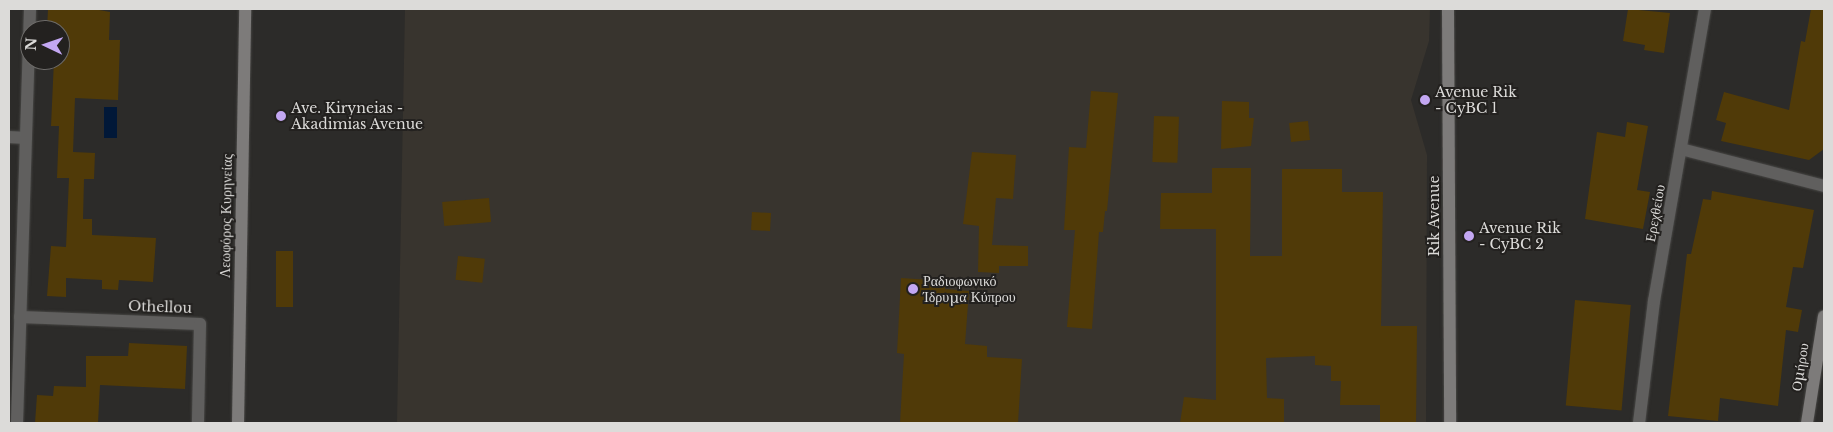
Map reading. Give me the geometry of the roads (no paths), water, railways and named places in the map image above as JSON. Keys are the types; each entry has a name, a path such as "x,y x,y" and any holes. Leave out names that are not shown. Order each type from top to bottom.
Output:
{"main road":[{"name":"Λεωφόρος Κυρηνείας","path":"238,423 245,9"},
{"name":"Rik Avenue","path":"1448,9 1450,423"},
{"name":"Ομήρου","path":"1807,423 1821,356 1824,316"}],"street":[{"path":"17,423 30,9"},
{"name":"Ερεχθείου","path":"1640,423 1654,301 1705,9"},
{"path":"9,138 26,138"},
{"path":"1681,150 1824,186"},
{"name":"Othellou","path":"20,317 200,324 198,423"}],"water":[{"path":"104,107 117,107 117,138 104,138"}],"place":[{"name":"Avenue Rik - CyBC 1","path":"1425,100"},
{"name":"Ave. Kiryneias - Akadimias Avenue","path":"281,116"},
{"name":"Avenue Rik - CyBC 2","path":"1469,236"},
{"name":"Ραδιοφωνικό Ίδρυμα Κύπρου","path":"913,289"}]}
